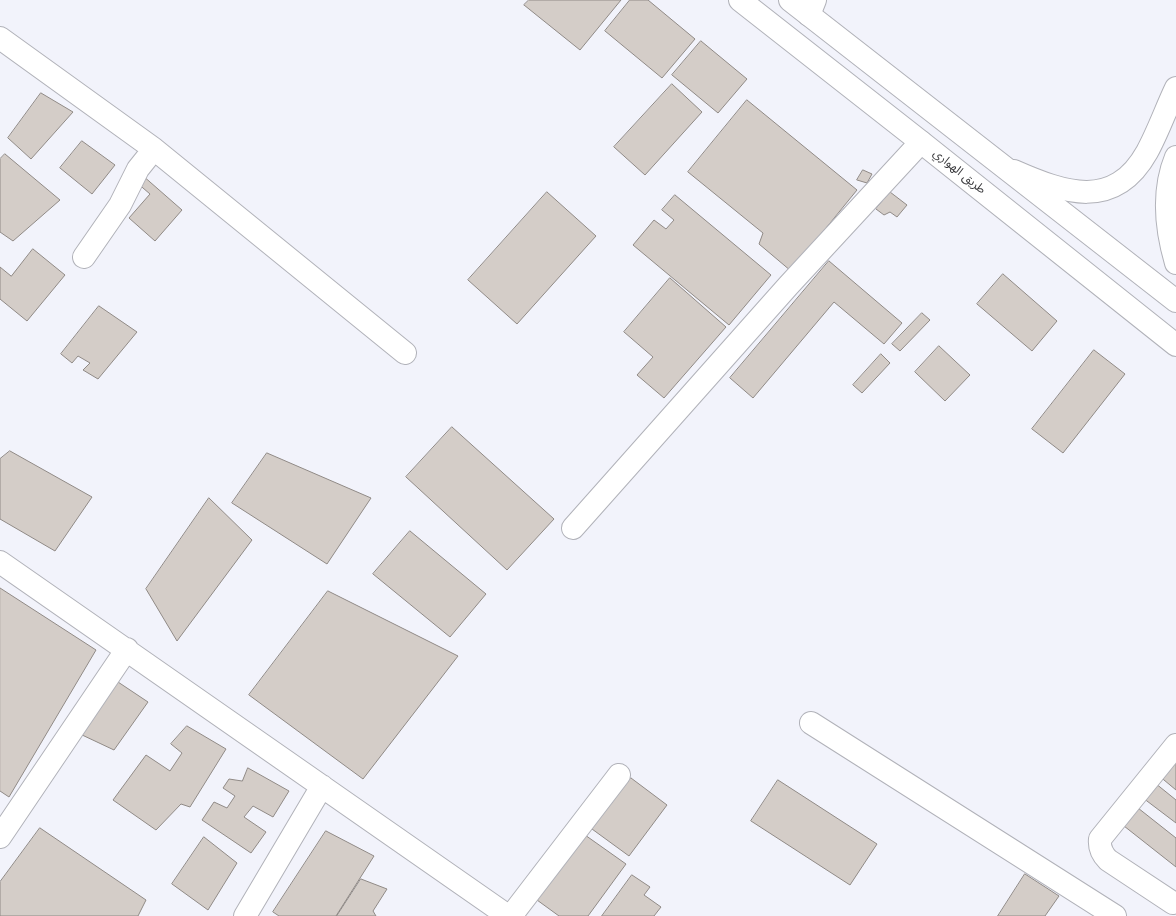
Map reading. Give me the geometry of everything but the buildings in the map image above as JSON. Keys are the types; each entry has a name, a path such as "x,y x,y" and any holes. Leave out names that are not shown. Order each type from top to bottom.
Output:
{"main road":[{"name":"طريق الهواري","path":"740,0 1176,345"},
{"path":"790,0 812,8 1000,165 1176,301"},
{"path":"0,38 154,149 405,353"},
{"path":"1000,165 1029,178 1071,192 1094,192 1106,189 1117,184 1137,167 1147,152 1176,88"},
{"path":"573,528 788,286 921,142"},
{"path":"84,257 120,205 138,170 154,149"},
{"path":"1176,157 1169,178 1167,201 1171,246 1176,264"},
{"path":"0,562 322,786 500,914 619,774"},
{"path":"3,828 126,649"},
{"path":"811,723 1115,916"},
{"path":"1172,903 1108,860 1103,855 1100,839 1176,746"},
{"path":"245,916 322,786"}]}
